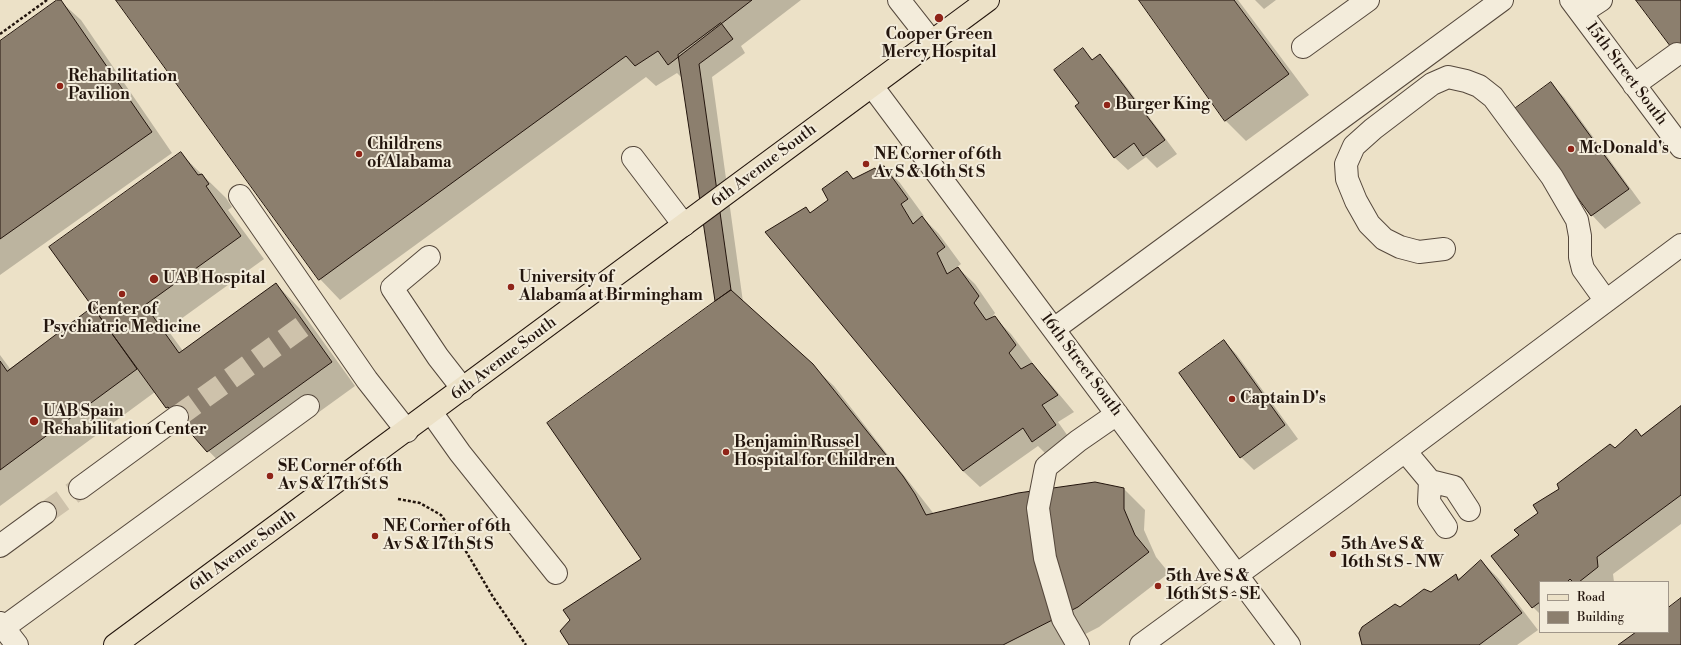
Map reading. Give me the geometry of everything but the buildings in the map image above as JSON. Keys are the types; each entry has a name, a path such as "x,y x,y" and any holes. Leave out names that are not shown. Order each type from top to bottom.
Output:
{"main road":[{"name":"6th Avenue South","path":"115,645 407,431 988,0"}],"street":[{"path":"899,0 932,42"},
{"path":"1303,48 1368,0"},
{"path":"1054,329 1502,0"},
{"path":"1576,6 1601,0"},
{"name":"15th Street South","path":"1576,6 1681,147"},
{"path":"1634,85 1676,54"},
{"path":"1444,250 1419,252 1400,247 1384,239 1369,224 1356,201 1347,179 1346,164 1354,146 1373,129 1432,84 1448,77 1479,86 1494,97 1552,177 1577,220 1580,236 1580,257 1583,269 1606,301"},
{"name":"16th Street South","path":"872,86 1289,645"},
{"path":"633,158 684,225"},
{"path":"240,196 313,319 367,380 407,431"},
{"path":"1141,645 1405,451 1681,245"},
{"path":"429,257 392,288 438,357 463,389"},
{"path":"17,645 2,626 308,406"},
{"path":"431,412 460,453 556,573"},
{"path":"1078,645 1064,619 1045,558 1038,508 1046,467 1078,440 1117,414"},
{"path":"80,488 177,418"},
{"path":"1405,451 1430,481 1454,487 1469,510"},
{"path":"1430,481 1429,502 1446,527"},
{"path":"0,546 45,513"}],"path":[{"path":"0,34 46,0"},
{"path":"398,499 420,503 441,516 461,543 493,597 526,645"}],"tunnel":[{"path":"177,417 306,324"},
{"path":"45,513 80,488"}],"place":[{"name":"Cooper Green Mercy Hospital","path":"939,18"},
{"name":"Rehabilitation Pavilion","path":"60,86"},
{"name":"Burger King","path":"1107,105"},
{"name":"McDonald's","path":"1571,149"},
{"name":"Childrens of Alabama","path":"359,154"},
{"name":"NE Corner of 6th Av S & 16th St S","path":"866,164"},
{"name":"UAB Hospital","path":"154,279"},
{"name":"University of Alabama at Birmingham","path":"511,287"},
{"name":"Center of Psychiatric Medicine","path":"122,294"},
{"name":"Captain D's","path":"1232,399"},
{"name":"UAB Spain Rehabilitation Center","path":"34,421"},
{"name":"Benjamin Russel Hospital for Children","path":"726,452"},
{"name":"SE Corner of 6th Av S & 17th St S","path":"270,476"},
{"name":"NE Corner of 6th Av S & 17th St S","path":"375,536"},
{"name":"5th Ave S & 16th St S - NW","path":"1333,554"},
{"name":"5th Ave S & 16th St S - SE","path":"1158,586"}]}
